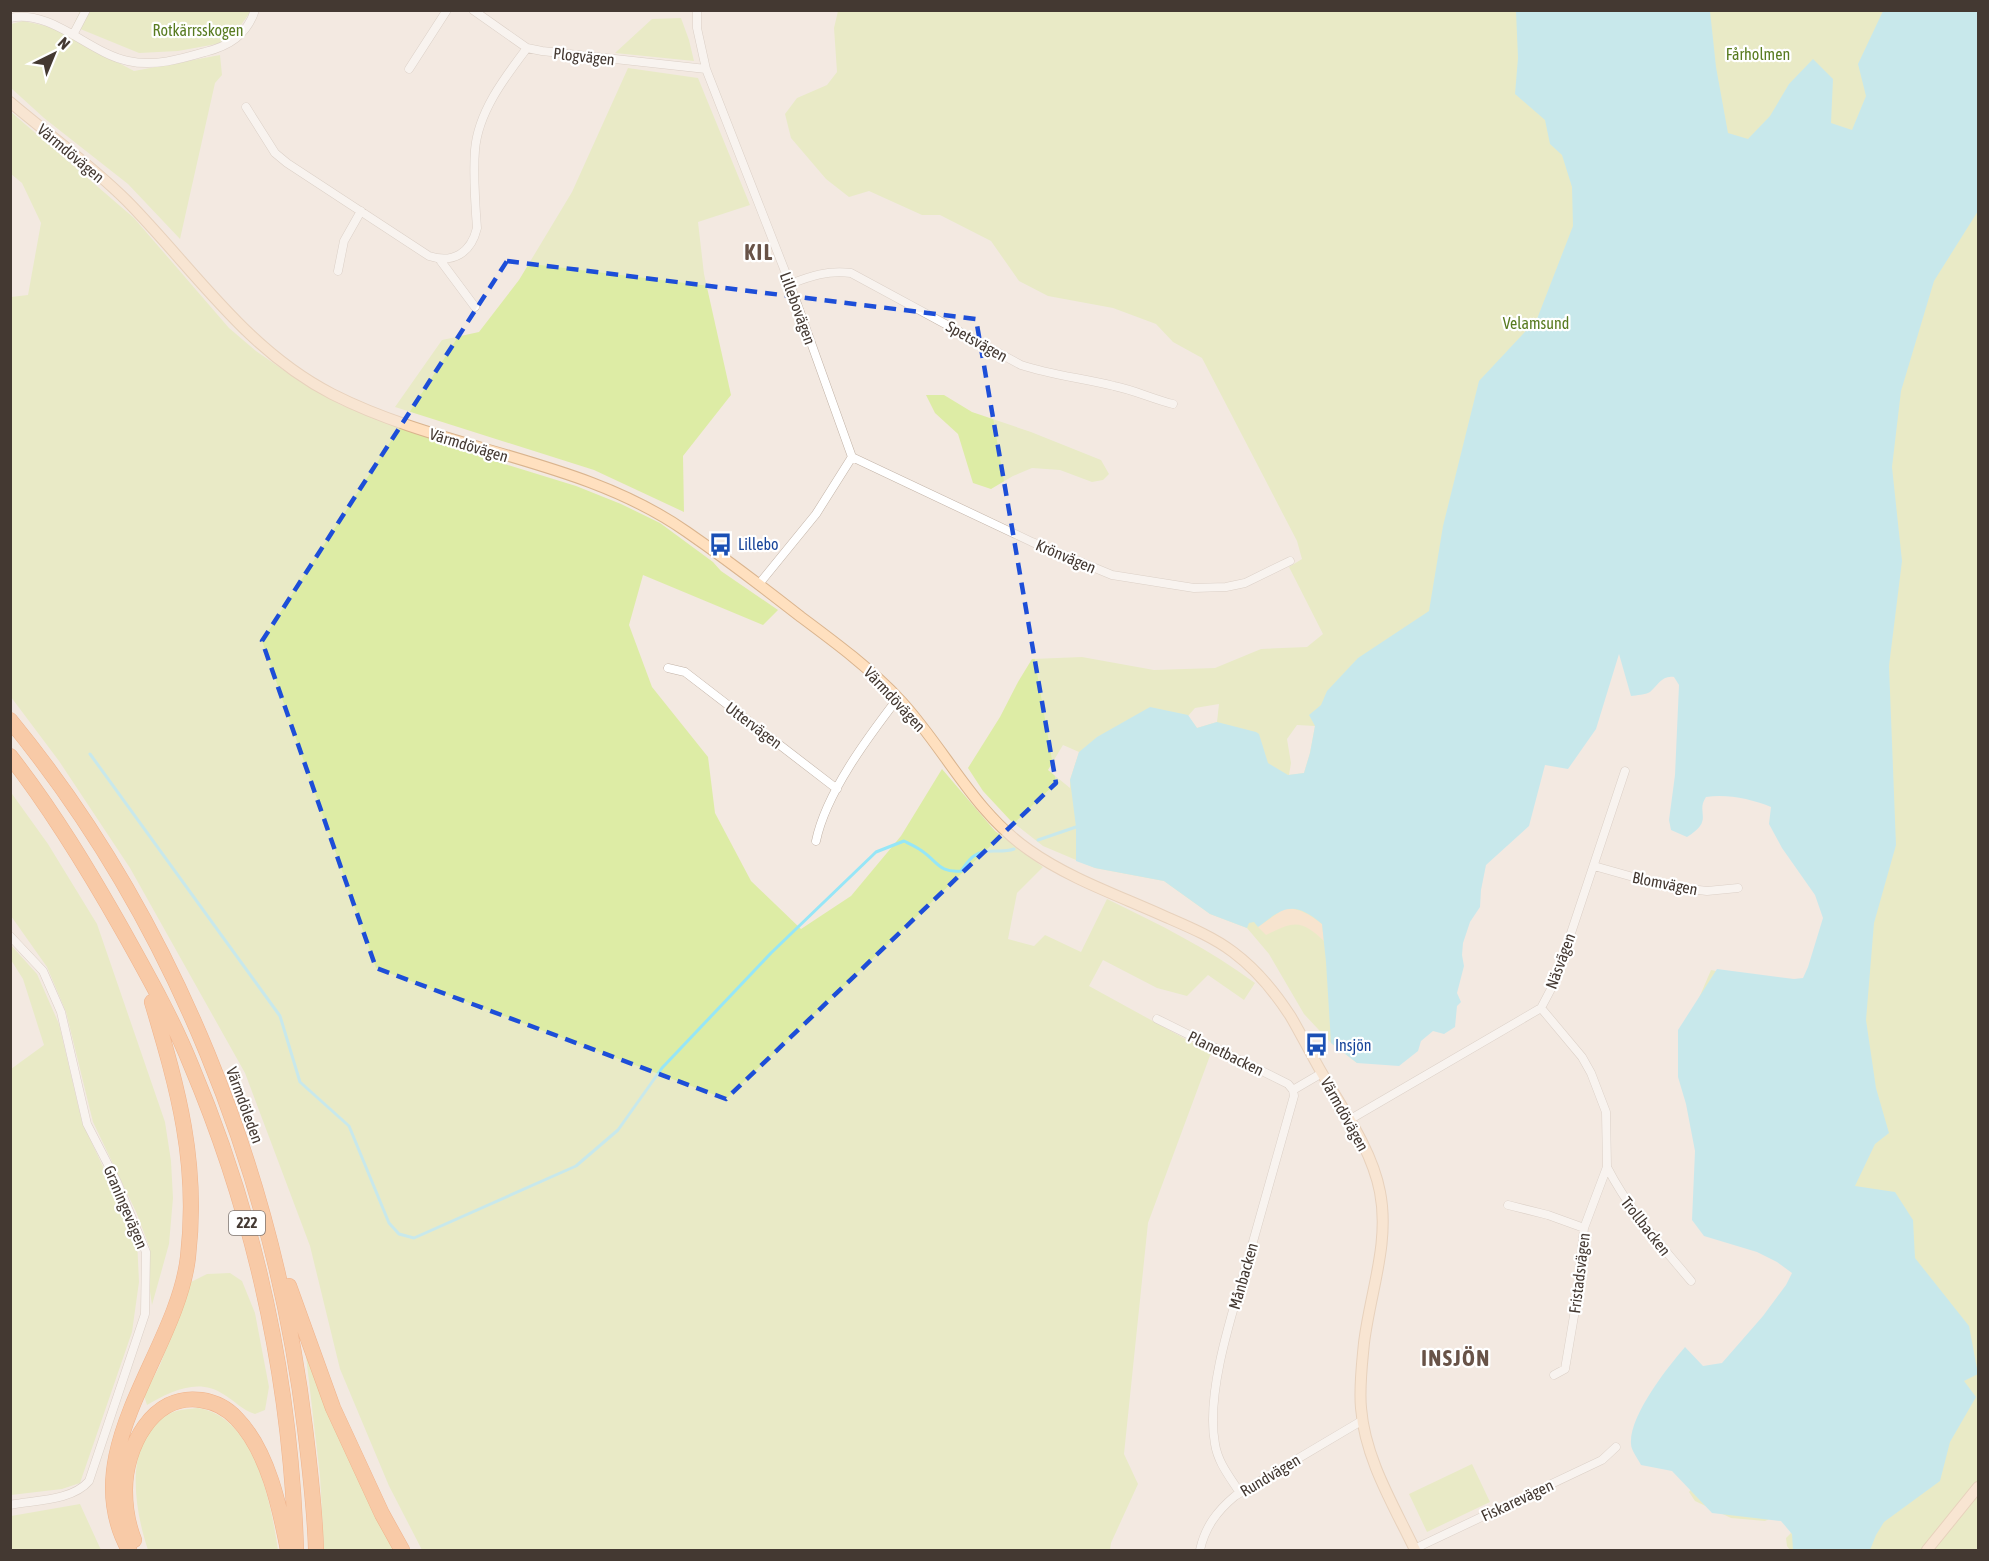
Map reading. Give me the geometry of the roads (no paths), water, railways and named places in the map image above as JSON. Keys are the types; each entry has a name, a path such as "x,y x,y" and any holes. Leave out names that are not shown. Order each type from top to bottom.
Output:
{"highway":[{"name":"Värmdöleden","path":"10,720 62,790 108,859 141,916 200,1037 227,1106 274,1252 300,1389 309,1462 315,1551"},
{"name":"222","path":"10,756 61,826 140,961 190,1062 221,1140 243,1210 276,1349 295,1502 296,1551"},
{"path":"129,1551 116,1516 113,1480 119,1443 133,1405 164,1337 179,1293 188,1260 192,1183 185,1128 169,1059 140,961"},
{"path":"253,1184 333,1408 402,1551"},
{"path":"139,1551 131,1528 125,1489 136,1440 148,1421 160,1410 174,1402 192,1399 207,1401 223,1408 237,1418 249,1432 273,1487 288,1551"}],"main road":[{"name":"Värmdövägen","path":"10,102 121,196 238,323 281,363 335,395 399,422 567,474 619,494 670,521 759,584 854,656 915,717 979,803 1024,846 1047,862 1219,942 1265,981 1291,1018 1349,1120 1368,1155 1380,1190 1383,1228 1365,1341 1360,1403 1374,1463 1414,1550"},
{"path":"1927,1551 1978,1486"}],"street":[{"path":"74,35 86,10"},
{"path":"10,18 23,15 41,19 128,61 163,62 225,47 245,28 255,10"},
{"path":"409,69 447,10"},
{"name":"Plogvägen","path":"472,10 527,48 706,69"},
{"name":"Lillebovägen","path":"697,10 697,28 706,69 790,284 852,458"},
{"path":"246,107 275,153 286,163 429,256 447,260 463,252 475,236 477,228 475,148 486,111 493,97 527,48"},
{"path":"338,271 344,241 362,211"},
{"path":"440,260 475,307"},
{"name":"Spetsvägen","path":"790,284 820,273 836,271 851,273 1021,365 1048,374 1116,386 1173,404"},
{"path":"759,584 816,514 852,458"},
{"name":"Krönvägen","path":"852,458 1032,542 1112,575 1194,588 1226,587 1245,583 1290,561"},
{"name":"Uttervägen","path":"668,668 685,672 837,789"},
{"path":"816,841 820,823 837,789 868,738 898,698"},
{"name":"Näsvägen","path":"1349,1120 1541,1008 1562,960 1625,771"},
{"name":"Blomvägen","path":"1594,866 1665,886 1707,891 1738,888"},
{"name":"Graningevägen","path":"10,936 43,971 61,1012 87,1124 117,1182 146,1252 145,1314 89,1481 79,1490 64,1495 10,1504"},
{"name":"Fristadsvägen","path":"1541,1008 1571,1042 1591,1073 1606,1112 1608,1167 1584,1228 1576,1304 1565,1369 1554,1375"},
{"name":"Planetbacken","path":"1157,1019 1288,1084 1293,1090"},
{"path":"1293,1090 1322,1072"},
{"name":"Månbacken","path":"1240,1493 1218,1456 1214,1442 1215,1395 1235,1304 1294,1096 1293,1090"},
{"name":"Trollbacken","path":"1608,1167 1619,1190 1639,1219 1691,1281"},
{"path":"1508,1205 1548,1215 1584,1228"},
{"name":"Rundvägen","path":"1200,1551 1205,1534 1224,1505 1240,1493 1363,1420"},
{"name":"Fiskarevägen","path":"1414,1550 1602,1460 1616,1447"}],"water":[{"name":"Insjön","path":"1516,11 1710,11 1716,67 1728,133 1748,139 1770,116 1789,84 1813,59 1833,79 1831,123 1852,130 1866,96 1858,64 1883,11 1978,11 1978,211 1934,281 1901,391 1892,467 1902,561 1889,666 1896,845 1874,923 1866,1020 1876,1088 1889,1133 1875,1144 1855,1186 1895,1192 1913,1220 1915,1258 1969,1326 1978,1374 1964,1381 1976,1397 1950,1442 1940,1481 1884,1522 1870,1550 1793,1550 1792,1534 1781,1521 1712,1513 1672,1471 1641,1465 1631,1446 1632,1433 1642,1407 1659,1380 1685,1347 1703,1366 1722,1363 1763,1316 1792,1273 1757,1252 1704,1236 1692,1220 1695,1151 1678,1077 1678,1030 1717,969 1794,979 1803,978 1823,918 1815,895 1782,848 1769,824 1771,807 1739,798 1706,797 1702,808 1702,821 1695,831 1687,837 1671,830 1669,820 1675,775 1679,685 1674,677 1663,679 1648,693 1631,696 1619,654 1596,729 1568,769 1545,765 1529,826 1486,865 1480,907 1470,922 1463,943 1464,966 1457,993 1461,1002 1457,1006 1455,1027 1444,1034 1433,1031 1421,1041 1418,1051 1399,1066 1357,1063 1331,1043 1322,924 1312,917 1297,909 1290,909 1275,914 1258,927 1254,922 1249,923 1247,928 1210,914 1164,881 1095,868 1076,861 1076,827 1070,780 1079,752 1097,737 1150,707 1188,715 1197,728 1217,722 1256,732 1259,734 1268,763 1288,775 1304,773 1315,726 1309,715 1321,705 1327,691 1358,658 1429,611 1443,526 1479,381 1537,319 1573,226 1572,187 1562,155 1550,144 1545,120 1515,94 1518,58"}],"waterway":[{"path":"90,754 280,1016 300,1082 349,1126 389,1223 399,1234 414,1238 576,1166 618,1130 662,1068 771,953 876,852 904,841 920,850 939,866 948,870 961,871 970,859 979,853 1014,849"},
{"path":"1038,840 1076,827"}],"place":[{"name":"Lillebo","path":"720,544"},
{"name":"Insjön","path":"1317,1045"}],"district":[{"name":"KIL","path":"759,252"},
{"name":"INSJÖN","path":"1456,1358"}],"park label":[{"name":"Rotkärrsskogen","path":"198,30"},
{"name":"Fårholmen","path":"1758,54"},
{"name":"Velamsund","path":"1536,323"}]}
